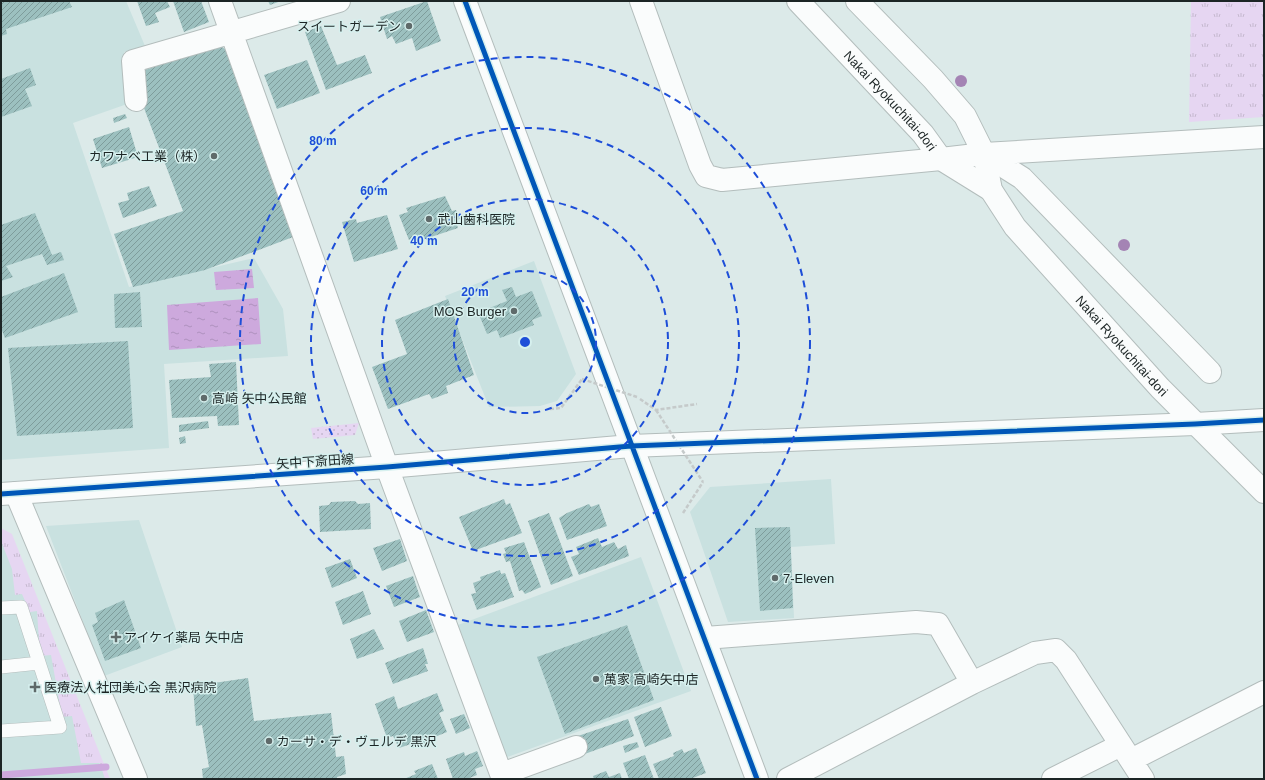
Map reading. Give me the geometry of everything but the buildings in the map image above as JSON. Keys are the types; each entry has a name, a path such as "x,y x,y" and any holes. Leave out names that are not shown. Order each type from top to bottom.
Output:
{"street":[{"path":"220,1 387,467 502,777 576,747"},
{"path":"136,100 133,61 232,32 313,5 339,1"},
{"path":"465,1 608,392 631,446 705,638 757,779"},
{"path":"641,1 700,165 706,176 722,180 941,160 984,154 1264,137"},
{"name":"Nakai Ryokuchitai-dori","path":"798,1 923,134 941,160 991,190"},
{"name":"Nakai Ryokuchitai-dori","path":"857,1 932,78 965,116 984,154 991,190 1015,227 1160,388 1194,424 1264,492"},
{"path":"984,154 1022,178 1210,372"},
{"name":"矢中下斎田線","path":"8,493 387,467 631,446 1264,420"},
{"path":"8,493 136,779"},
{"path":"705,638 916,622 938,624 972,682"},
{"path":"788,779 972,682 1035,653 1056,650 1066,660 1143,779"},
{"path":"1053,779 1126,752 1264,692"}],"lane":[{"path":"1,608 21,607 60,727 1,731"},
{"path":"1,667 39,663"}],"path":[{"path":"550,409 561,408 582,379 637,397 656,410 703,482 684,510"},
{"path":"608,392 633,390"},
{"path":"656,410 697,404"}],"shaded area":[{"path":"1,1 126,1 145,46 124,52 130,103 73,123 129,287 254,258 283,309 288,356 164,364 169,448 1,460"},
{"path":"534,261 576,374 557,401 540,406 489,407 445,296"},
{"path":"831,479 835,544 791,547 794,618 728,622 690,512 710,487"},
{"path":"139,520 182,647 104,676 46,526"},
{"name":"医療法人社団美心会 黒沢病院","path":"1,529 5,532 106,779 1,779"},
{"path":"641,557 691,691 507,757 458,625"}],"green space":[{"path":"1191,1 1264,1 1264,117 1189,122"},
{"path":"359,423 355,435 313,439 311,428"},
{"path":"1,528 12,534 110,779 105,779 100,763 81,763 72,716 62,717 51,655 40,656 37,611 30,612 22,594 15,595 12,569 1,541"}],"water":[{"path":"252,269 254,288 216,290 214,272"},
{"path":"258,298 261,344 169,350 167,305"}],"waterway":[{"path":"1,775 106,767"}],"cycle path":[{"path":"465,1 757,779"},
{"path":"1,494 387,467 631,446 1264,420"}],"place":[{"name":"スイートガーデン","path":"409,26"},
{"name":"カワナベ工業（株）","path":"214,156"},
{"name":"武山歯科医院","path":"429,219"},
{"name":"MOS Burger","path":"514,311"},
{"name":"高崎 矢中公民館","path":"204,398"},
{"name":"7-Eleven","path":"775,578"},
{"name":"アイケイ薬局 矢中店","path":"116,637"},
{"name":"萬家 高崎矢中店","path":"596,679"},
{"name":"医療法人社団美心会 黒沢病院","path":"35,687"},
{"name":"カーサ・デ・ヴェルデ 黒沢","path":"269,741"}]}
